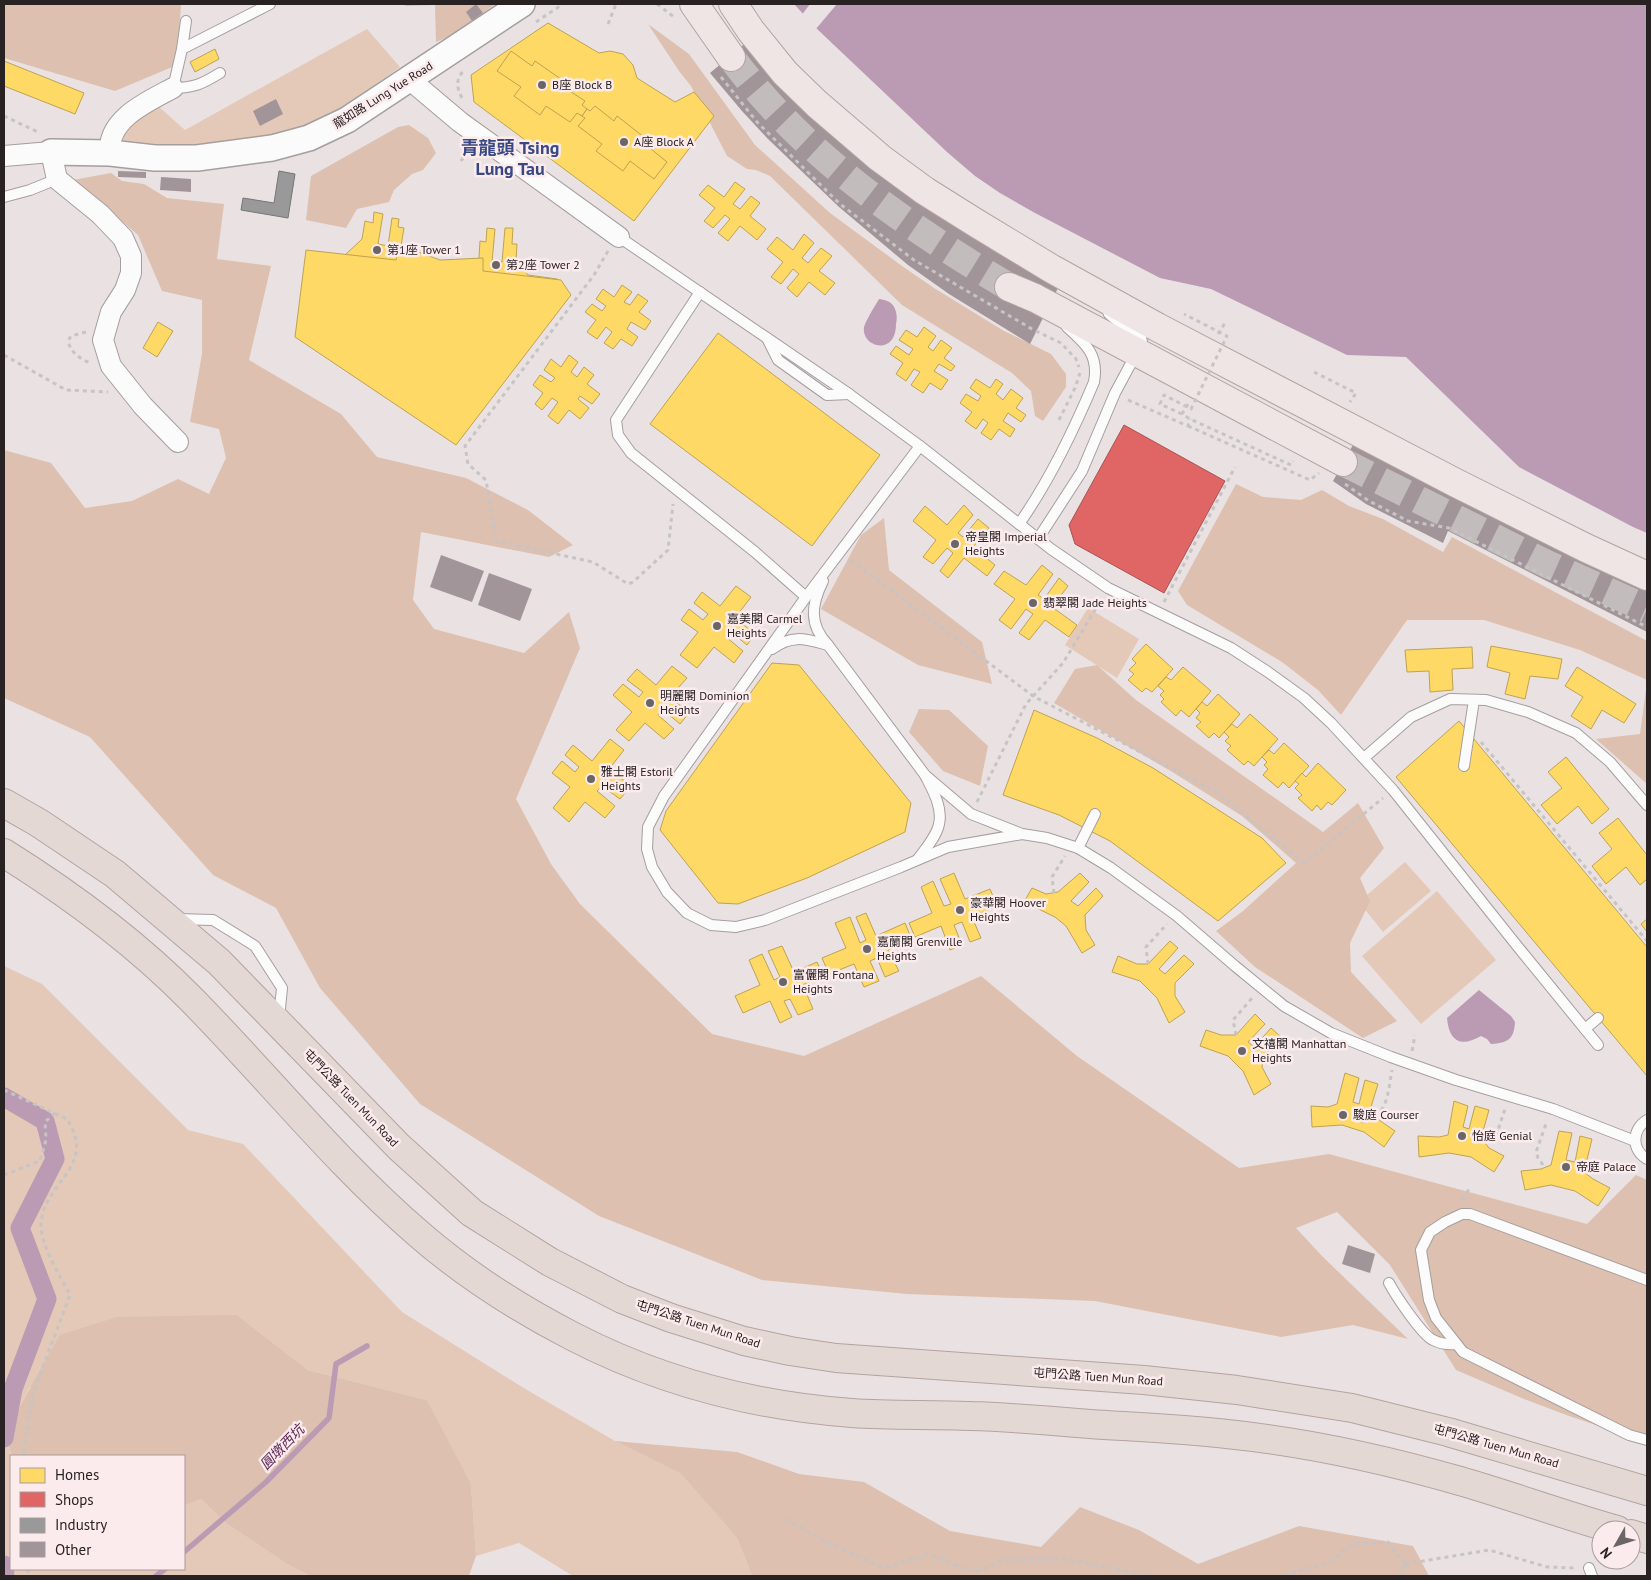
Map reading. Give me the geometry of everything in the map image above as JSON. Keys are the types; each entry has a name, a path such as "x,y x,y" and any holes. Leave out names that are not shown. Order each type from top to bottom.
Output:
{"highway":[{"name":"屯門公路 Tuen Mun Road","path":"4,803 39,823 115,874 219,962 399,1147 472,1213 550,1262 622,1299 671,1318 744,1341 836,1358 1144,1380 1237,1390 1352,1408 1448,1432 1647,1491"},
{"path":"4,852 99,917 163,972 192,1000 346,1165 421,1236 467,1272 508,1299 570,1335 614,1356 709,1389 774,1404 854,1413 971,1416 1137,1426 1287,1442 1444,1477 1591,1522"}],"main road":[{"path":"732,4 785,73 817,104 880,158 926,191 1052,269 1157,326 1456,483 1647,576"},
{"path":"687,13 724,64"},
{"path":"1009,286 1035,298 1136,353 1335,470"}],"street":[{"name":"龍如路 Lung Yue Road","path":"51,152 155,158 197,158 272,148 309,138 347,120 409,79 527,14"},
{"path":"409,79 460,122 615,243"},
{"path":"110,154 109,145 114,132 125,118 173,88"},
{"path":"4,156 51,152 56,178 100,214 123,238 131,256 131,273 125,290 111,312 104,340 111,366 143,406 178,442"},
{"path":"1052,269 1125,320 1136,337 1138,346 1136,353"}],"lane":[{"path":"182,49 270,4"},
{"path":"186,21 173,88 199,85 220,73"},
{"path":"4,196 30,190 56,178"},
{"path":"615,243 700,292 849,394 920,446 1038,539 1108,588 1231,648 1304,698 1331,723 1393,790 1598,1045"},
{"path":"700,292 616,420 618,435 630,452 755,552 806,597"},
{"path":"1019,524 1040,493 1061,456 1094,382 1096,370 1094,360 1080,339 1035,298"},
{"path":"1038,539 1082,471 1115,393 1136,353"},
{"path":"920,446 806,597 664,796 648,827 647,849 652,867 667,892 687,913 711,925 736,927 765,920 948,847 1022,834"},
{"path":"833,562 819,590 814,607 815,622 820,636 925,775 939,806 939,824 932,840 918,859"},
{"path":"757,664 781,642 794,639 810,640 828,645"},
{"path":"1364,758 1411,717 1450,699 1486,700 1528,712 1576,733 1610,762 1647,805"},
{"path":"1464,766 1474,700"},
{"path":"925,775 971,814 1022,834 1047,838 1078,848 1111,868 1178,916 1284,1006 1331,1033 1456,1080 1553,1109 1635,1142"},
{"path":"1078,848 1095,814"},
{"path":"168,919 213,920 254,946 282,988 279,1023"},
{"path":"1585,1029 1598,1018"},
{"path":"1647,1120 1638,1129 1635,1142 1640,1153 1647,1159"},
{"path":"1647,1280 1470,1214 1462,1214 1444,1222 1430,1232 1421,1250 1429,1300 1436,1318 1463,1352 1629,1434 1647,1440"},
{"path":"1389,1284 1406,1310 1431,1340 1446,1345 1456,1344"}],"path":[{"path":"527,14 563,4"},
{"path":"608,24 616,4"},
{"path":"657,4 687,13"},
{"path":"724,64 757,122 840,204 914,260 1032,329 1061,343 1076,359 1080,371 1059,420"},
{"path":"467,104 458,91 457,81 462,71 470,66"},
{"path":"461,161 469,149"},
{"path":"615,243 594,274 465,446 468,464 486,480 496,541 593,562 628,584 633,582 668,550 673,502"},
{"path":"1184,314 1235,341"},
{"path":"94,365 78,358 69,347 68,341 71,336 108,324"},
{"path":"1227,336 1192,408 1164,395 1160,404 1291,465 1296,456"},
{"path":"4,355 66,390 110,392 114,390"},
{"path":"1314,372 1356,393 1351,403 1342,398"},
{"path":"1128,400 1310,480 1335,470 1369,501 1408,521 1449,528 1647,628"},
{"path":"1188,426 1190,419"},
{"path":"1158,613 1235,467"},
{"path":"840,552 1033,696 1215,791 1304,863 1393,790"},
{"path":"971,814 1026,704 1063,663 1108,588"},
{"path":"1480,740 1647,941"},
{"path":"1054,893 1052,876 1067,854"},
{"path":"1148,964 1146,947 1168,924"},
{"path":"1236,1035 1233,1020 1255,995"},
{"path":"1412,1056 1415,1035"},
{"path":"1361,1122 1368,1121 1385,1106 1392,1068"},
{"path":"4,1090 67,1119 75,1138 75,1155 70,1170 45,1208 42,1219 42,1230 46,1247 70,1295 33,1393 23,1455"},
{"path":"1490,1142 1496,1133 1506,1104"},
{"path":"4,1175 40,1161 46,1140 45,1122 54,1114"},
{"path":"1543,1165 1536,1152 1548,1116"},
{"path":"786,1520 826,1542 884,1568 929,1554 976,1573 1003,1560 1066,1559 1151,1576"},
{"path":"1284,1576 1327,1564 1353,1544 1388,1542 1405,1564"},
{"path":"1405,1564 1489,1550 1547,1567 1590,1572"},
{"path":"1400,1576 1405,1564"}],"shaded area":[{"path":"4,4 181,4 177,65 115,91 4,58"},
{"path":"405,4 495,4 455,34 436,42 435,5 405,6"},
{"path":"794,4 1647,4 1647,533 1519,467 1406,357 1347,355 1211,289 1160,278 1000,193 975,176 947,152 816,28"},
{"path":"648,24 689,54 755,145 830,213 934,288 1004,331 1051,354 1066,374 1066,387 1043,421 1035,416 1031,391 1012,373 902,305 770,176 756,170 747,169 727,156 691,86"},
{"path":"367,29 400,67 324,121 276,137 204,149 120,140 125,126 158,106 185,130"},
{"path":"409,125 428,138 436,153 423,170 412,174 394,190 389,202 357,209 346,228 306,220 311,176 398,127"},
{"path":"111,173 122,181 144,184 167,198 224,204 217,259 271,266 249,360 341,414 377,457 466,478 528,510 573,545 549,557 421,532 413,600 434,629 524,653 569,612 580,648 516,799 551,864 580,904 712,1034 804,1056 981,976 1077,1056 1239,1168 1329,1154 1587,1224 1636,1175 1647,1180 1647,1442 1569,1416 1456,1370 1390,1265 1337,1212 1296,1228 1323,1257 1408,1339 1353,1325 1281,1337 1095,1301 907,1294 762,1280 599,1216 420,1104 320,988 276,908 213,875 90,737 4,698 4,450 51,463 85,508 132,501 178,479 209,494 226,458 219,429 190,422 202,354 202,300 162,291 138,235 73,180"},
{"path":"879,299 892,304 897,318 895,334 891,341 885,345 873,344 868,340 864,327"},
{"path":"1236,484 1263,497 1301,500 1322,490 1349,506 1383,519 1443,552 1452,537 1647,641 1647,680 1580,650 1484,620 1407,620 1341,715 1318,690 1282,662 1187,605 1178,591"},
{"path":"884,518 889,570 982,642 992,684 918,665 821,609 861,535"},
{"path":"1088,608 1139,639 1117,678 1065,645"},
{"path":"1097,665 1136,700 1323,832 1358,803 1384,848 1360,878 1370,901 1350,943 1351,972 1397,1021 1363,1038 1255,967 1216,931 1243,911 1296,863 1242,816 1174,773 1054,703 1075,669"},
{"path":"1647,682 1647,784 1596,739 1640,734"},
{"path":"919,709 949,710 988,746 980,786 943,771 909,732"},
{"path":"1405,862 1431,891 1383,932 1359,902"},
{"path":"1437,891 1496,960 1421,1024 1362,956"},
{"path":"4,966 42,984 188,1130 243,1144 402,1312 527,1390 615,1441 681,1474 737,1538 752,1576 573,1576 519,1543 476,1556 471,1485 427,1400 308,1370 237,1315 30,1387 4,1434"},
{"path":"1479,990 1511,1016 1515,1022 1511,1036 1502,1043 1491,1044 1481,1036 1474,1040 1462,1042 1453,1037 1450,1032 1447,1018"},
{"path":"237,1315 308,1370 427,1400 471,1484 476,1556 469,1576 310,1576 287,1564 226,1523 201,1499 185,1506 185,1455 12,1455 4,1434 60,1335 117,1317"},
{"path":"4,1435 12,1455 10,1455 10,1570 185,1570 185,1506 201,1499 226,1523 287,1564 310,1576 4,1576"},
{"path":"615,1441 737,1452 799,1474 864,1482 950,1531 1041,1547 1080,1507 1139,1530 1198,1564 1299,1526 1413,1546 1429,1576 752,1576 737,1538 681,1474"}],"pier":[{"path":"810,4 837,4 815,30 801,16"}],"building: Homes":[{"path":"548,23 599,53 610,51 623,54 633,65 637,78 675,102 694,92 714,116 634,221 474,102 471,75"},
{"path":"215,49 219,59 195,72 190,62"},
{"name":"B座 Block B","path":"511,51 532,66 535,61 568,84 565,88 585,101 582,105 587,109 582,116 577,113 570,122 546,106 540,115 514,96 521,87 497,71"},
{"path":"4,61 84,93 75,114 4,86"},
{"name":"A座 Block A","path":"595,106 614,121 617,116 649,141 646,145 667,162 654,179 630,161 623,171 596,151 602,144 578,126 585,118 582,116 587,109 590,111"},
{"path":"735,182 745,189 733,204 740,209 751,196 760,203 750,216 766,229 757,240 740,226 728,241 718,233 730,219 725,215 713,228 704,221 715,208 699,195 708,185 724,197"},
{"name":"第1座 Tower 1","path":"374,212 383,214 378,244 388,246 392,218 399,219 398,227 404,228 401,246 416,265 436,267 434,283 322,267 324,254 343,257 362,239 365,221 373,223"},
{"name":"第2座 Tower 2","path":"487,228 495,229 492,262 502,262 505,228 513,228 512,244 517,244 516,261 528,275 557,279 556,298 440,285 442,268 467,271 479,258 480,241 486,242"},
{"path":"804,234 814,243 802,258 808,263 821,248 832,256 819,271 835,283 825,295 809,282 797,297 787,288 799,274 793,269 781,284 771,277 783,262 767,249 777,237 793,250"},
{"path":"399,245 440,260 483,258 483,271 561,280 571,295 456,445 295,337 306,250 396,260"},
{"path":"622,285 632,292 624,302 630,305 638,294 648,301 639,312 651,321 645,330 631,322 627,329 638,337 632,346 621,339 613,349 604,343 612,332 606,327 597,339 587,332 596,320 585,312 592,304 602,311 606,306 596,299 603,289 614,297"},
{"path":"158,322 173,331 157,357 143,348"},
{"path":"924,327 936,336 928,347 933,351 941,340 952,348 944,358 955,366 951,371 939,364 934,371 948,380 941,390 930,383 923,393 911,385 920,372 914,369 906,381 896,374 903,363 890,354 896,346 909,355 913,349 899,340 906,330 917,337"},
{"path":"718,333 880,455 812,546 650,424"},
{"path":"569,355 578,362 571,372 577,377 584,367 594,375 587,384 600,394 592,404 580,396 578,399 589,408 580,419 569,410 558,424 548,416 558,402 552,398 542,410 535,404 543,393 533,385 540,375 551,382 555,378 544,370 551,359 561,367"},
{"path":"976,379 990,388 996,379 1003,384 996,394 1003,400 1011,389 1023,398 1016,408 1026,415 1021,422 1008,413 1003,421 1015,429 1010,437 999,429 991,440 981,433 988,423 983,419 976,429 965,421 972,412 960,403 966,394 978,401 981,396 970,388"},
{"name":"帝皇閣 Imperial Heights","path":"964,505 973,515 958,533 963,537 978,519 989,528 973,547 995,565 987,576 964,558 948,578 940,571 953,553 947,548 933,564 923,557 936,540 913,521 925,506 947,525"},
{"name":"翡翠閣 Jade Heights","path":"1042,565 1053,574 1038,595 1044,599 1059,578 1068,586 1052,607 1077,625 1069,637 1045,620 1029,640 1019,633 1033,614 1026,609 1011,629 999,620 1015,599 994,584 1004,571 1026,585"},
{"name":"嘉美閣 Carmel Heights","path":"736,586 751,597 735,618 755,634 747,645 730,631 726,637 743,651 734,663 714,647 697,668 680,655 698,632 681,620 689,609 703,620 708,614 694,603 702,592 720,606"},
{"path":"1146,644 1173,669 1152,692 1146,688 1142,692 1128,680 1134,674 1129,670 1136,663 1132,659"},
{"path":"1491,646 1562,659 1558,679 1530,676 1525,699 1505,694 1510,673 1487,667"},
{"path":"1472,647 1473,668 1452,669 1453,690 1430,692 1429,671 1407,672 1405,650"},
{"path":"772,663 799,665 911,803 905,832 807,878 738,904 718,903 660,830 666,811"},
{"name":"明麗閣 Dominion Heights","path":"672,666 687,678 670,697 689,713 680,724 662,709 658,715 674,729 664,739 645,723 629,741 616,730 632,712 613,695 623,684 639,697 643,692 627,680 637,669 656,685"},
{"path":"1183,667 1211,691 1189,717 1181,710 1176,716 1161,702 1164,699 1160,695 1164,691 1158,686 1166,677 1171,680"},
{"path":"1577,667 1636,704 1624,723 1602,710 1591,729 1571,716 1583,697 1565,686"},
{"path":"1218,694 1240,714 1219,738 1214,733 1209,738 1196,726 1201,722 1196,718 1200,713 1196,709 1202,702 1207,706"},
{"path":"1034,710 1097,738 1153,768 1262,838 1286,863 1218,921 1110,841 1059,815 1003,795"},
{"path":"1250,714 1278,739 1254,766 1248,761 1244,765 1227,750 1231,746 1225,741 1229,737 1224,732 1232,724 1237,728"},
{"path":"1459,721 1647,947 1647,1076 1396,777"},
{"name":"雅士閣 Estoril Heights","path":"610,739 624,750 609,769 631,786 620,799 602,786 597,791 615,806 605,818 585,802 569,822 553,808 570,787 552,773 562,761 575,772 579,767 565,755 573,745 592,761"},
{"path":"1284,743 1309,766 1289,788 1283,782 1278,788 1263,775 1268,769 1264,765 1267,762 1262,757 1269,750 1274,754"},
{"path":"1566,757 1609,809 1592,824 1578,806 1557,824 1541,805 1562,788 1548,772"},
{"path":"1318,763 1346,790 1332,805 1328,802 1321,810 1317,805 1312,811 1298,798 1302,795 1295,788 1299,784 1295,781 1302,773 1306,777"},
{"path":"1618,818 1647,855 1647,879 1640,885 1626,867 1606,884 1592,866 1612,849 1599,833"},
{"name":"豪華閣 Hoover Heights","path":"954,873 965,899 990,889 997,906 972,917 981,938 970,942 962,922 954,925 962,945 950,950 941,926 915,937 909,923 932,913 921,887 933,881 944,906 951,904 940,879"},
{"path":"1080,873 1089,882 1071,901 1078,906 1096,888 1103,896 1085,915 1086,930 1095,945 1082,953 1066,926 1055,917 1024,902 1032,888 1046,894 1058,892"},
{"name":"嘉蘭閣 Grenville Heights","path":"866,913 876,936 905,923 912,940 888,950 899,971 885,977 877,958 870,961 879,981 864,987 854,964 829,974 822,958 846,948 835,923 850,917 860,943 866,940 856,917"},
{"path":"1647,919 1647,932 1641,924"},
{"path":"1170,941 1178,948 1159,969 1165,974 1184,955 1194,964 1175,983 1175,996 1185,1012 1169,1023 1157,998 1140,981 1112,972 1118,956 1137,964 1148,964"},
{"name":"富儷閣 Fontana Heights","path":"782,946 794,972 817,962 823,976 803,985 813,1009 798,1015 790,999 784,1001 792,1017 780,1023 770,1001 743,1013 735,996 760,985 749,960 762,954 774,980 780,977 768,951"},
{"name":"文禧閣 Manhattan Heights","path":"1255,1014 1265,1024 1248,1042 1254,1047 1271,1028 1281,1037 1264,1056 1262,1067 1271,1084 1254,1095 1243,1071 1228,1056 1200,1046 1206,1030 1221,1035 1236,1035"},
{"name":"駿庭 Courser","path":"1345,1073 1359,1078 1353,1102 1359,1104 1365,1080 1378,1084 1370,1110 1379,1120 1395,1131 1384,1147 1364,1132 1342,1125 1312,1127 1311,1106 1328,1107 1337,1104"},
{"name":"怡庭 Genial","path":"1454,1101 1468,1106 1463,1127 1469,1129 1475,1106 1489,1110 1481,1138 1489,1148 1504,1156 1494,1172 1471,1157 1449,1153 1419,1157 1418,1136 1439,1137 1448,1135"},
{"name":"帝庭 Palace","path":"1559,1131 1572,1133 1566,1160 1575,1162 1580,1136 1592,1139 1584,1172 1610,1188 1598,1206 1575,1191 1551,1185 1525,1190 1521,1171 1541,1169 1551,1165"}],"building: Shops":[{"path":"1124,425 1225,481 1164,593 1075,544 1069,525"}],"building: Industry":[{"path":"279,171 295,174 288,218 241,210 243,198 274,203"}],"building: Other":[{"path":"476,4 483,13 472,21 466,12"},
{"path":"749,40 955,226 1058,288 1030,344 949,294 908,265 839,207 767,138 742,111 710,73"},
{"path":"276,99 283,114 260,126 253,111"},
{"path":"118,171 146,172 146,178 118,177"},
{"path":"161,177 191,179 191,192 160,190"},
{"path":"1359,434 1647,578 1647,632 1448,531 1443,543 1366,504 1333,481"},
{"path":"441,555 484,571 472,602 430,587"},
{"path":"489,573 532,589 520,621 478,605"},
{"path":"1348,1245 1375,1254 1370,1273 1342,1264"}],"waterway":[{"path":"4,1097 45,1121 55,1159 20,1228 47,1299 13,1389 4,1438"},
{"name":"圓墩西坑","path":"185,1551 266,1482 329,1418 336,1364 367,1346"},
{"path":"4,1565 5,1576"},
{"name":"圓墩西坑","path":"156,1576 164,1570"}],"tunnel":[{"path":"731,57 790,126 858,186 932,239 1009,287"},
{"path":"1343,462 1547,564 1647,609"}],"place":[{"name":"B座 Block B","path":"542,85"},
{"name":"A座 Block A","path":"624,142"},
{"name":"第1座 Tower 1","path":"377,250"},
{"name":"第2座 Tower 2","path":"496,265"},
{"name":"帝皇閣 Imperial Heights","path":"955,544"},
{"name":"翡翠閣 Jade Heights","path":"1033,603"},
{"name":"嘉美閣 Carmel Heights","path":"717,626"},
{"name":"明麗閣 Dominion Heights","path":"650,703"},
{"name":"雅士閣 Estoril Heights","path":"591,779"},
{"name":"豪華閣 Hoover Heights","path":"960,910"},
{"name":"嘉蘭閣 Grenville Heights","path":"867,949"},
{"name":"富儷閣 Fontana Heights","path":"783,982"},
{"name":"文禧閣 Manhattan Heights","path":"1242,1051"},
{"name":"駿庭 Courser","path":"1343,1115"},
{"name":"怡庭 Genial","path":"1462,1136"},
{"name":"帝庭 Palace","path":"1566,1167"}],"district":[{"name":"青龍頭 Tsing Lung Tau","path":"510,158"}]}
